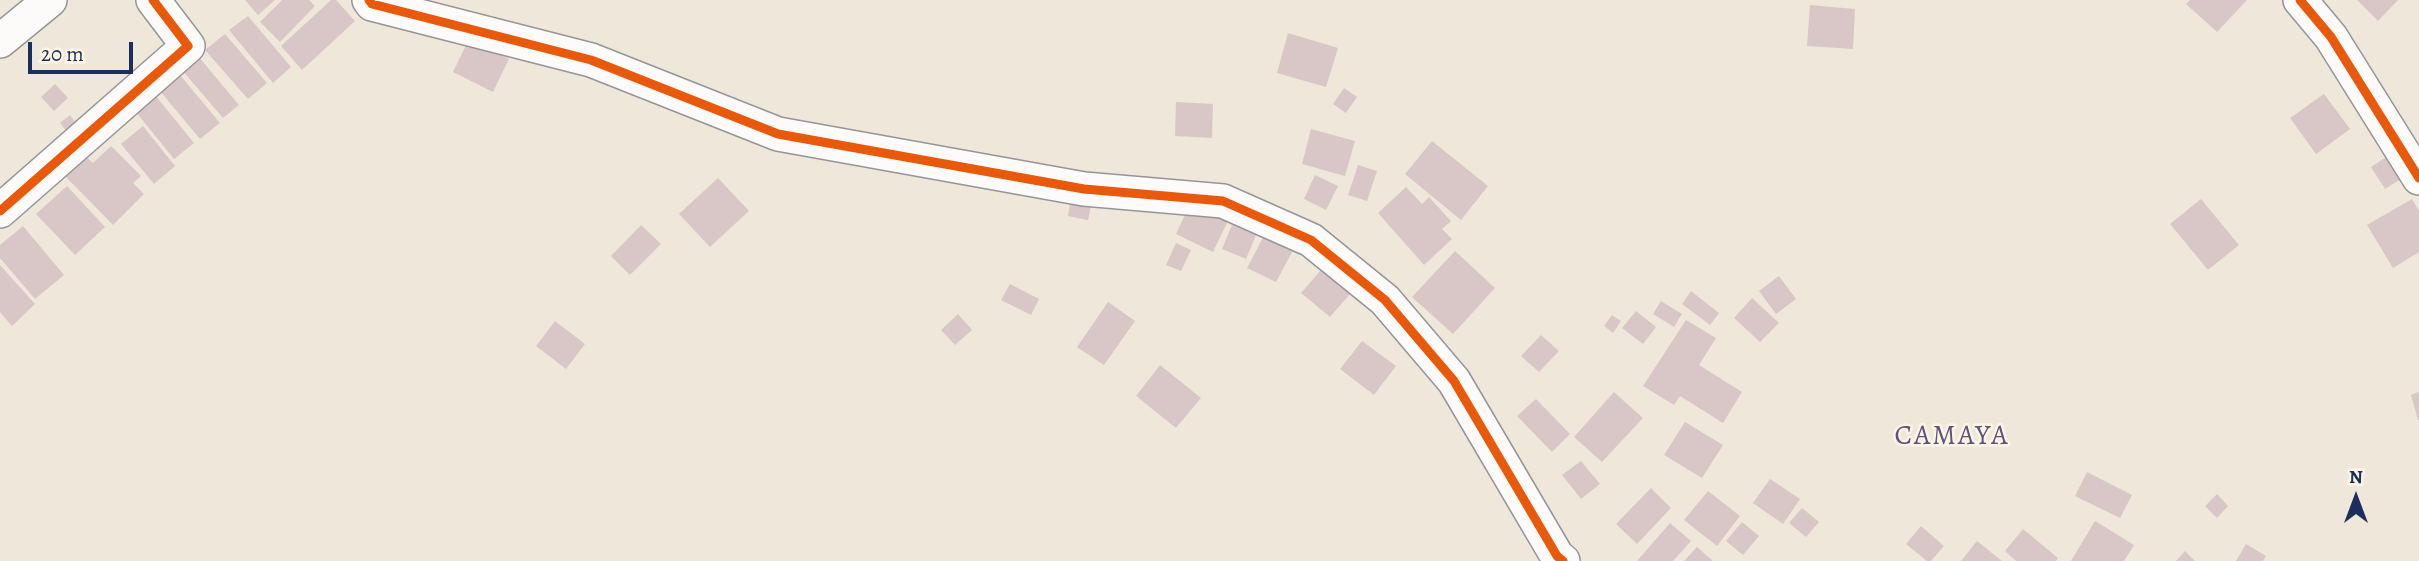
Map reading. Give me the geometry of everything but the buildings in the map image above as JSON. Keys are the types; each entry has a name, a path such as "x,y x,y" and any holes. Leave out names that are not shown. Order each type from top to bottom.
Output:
{"street":[{"path":"0,41 50,0"},
{"path":"0,211 188,46 152,0"},
{"path":"369,0 372,4 591,60 778,134 1084,188 1223,201 1311,240 1385,300 1454,381 1557,556 1563,561"},
{"path":"2300,0 2331,37 2419,178"}],"cycle path":[{"path":"0,211 188,46 153,0"},
{"path":"369,0 372,4 591,60 778,134 1084,189 1223,201 1311,240 1385,300 1454,381 1557,556 1563,561"},
{"path":"2300,0 2331,37 2419,178"}],"district":[{"name":"CAMAYA","path":"1952,437"}]}
